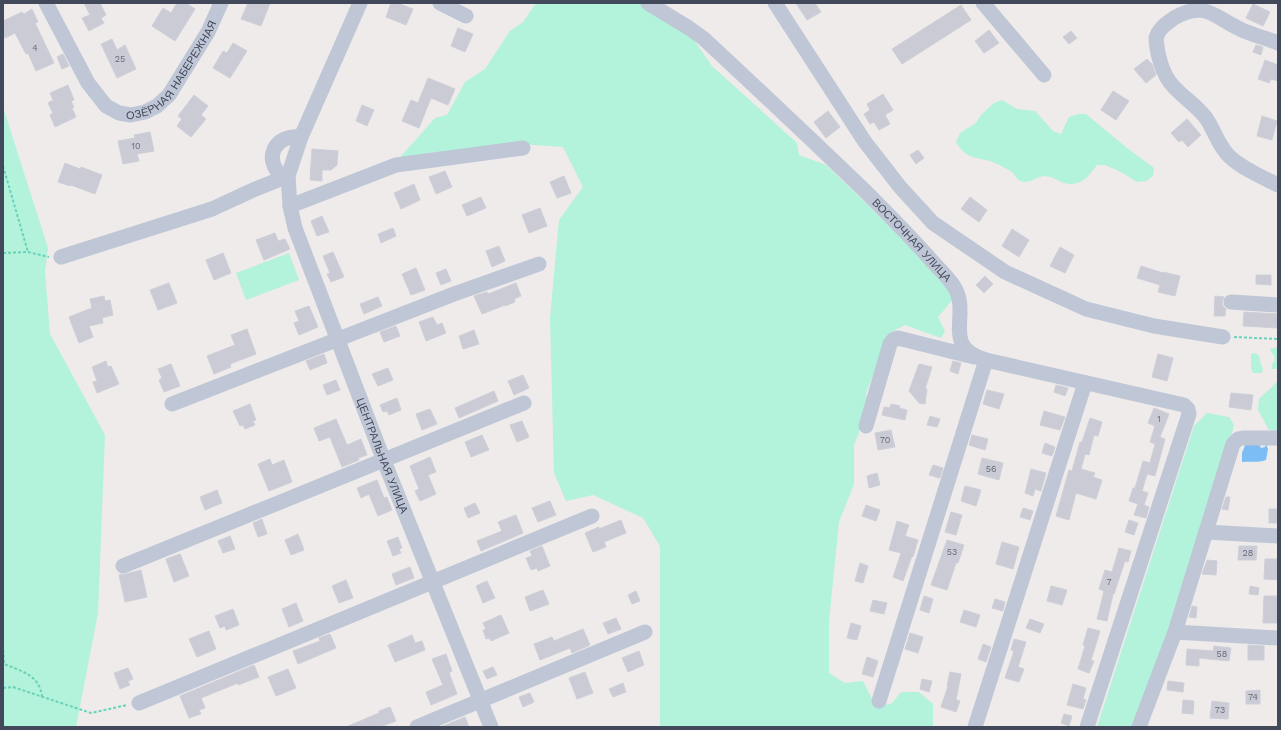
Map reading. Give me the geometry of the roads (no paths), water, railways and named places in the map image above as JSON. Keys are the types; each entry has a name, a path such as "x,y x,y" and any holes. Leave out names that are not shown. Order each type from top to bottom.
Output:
{"street":[{"name":"ОЗЁРНАЯ НАБЕРЕЖНАЯ","path":"46,3 88,83 106,106 119,113 131,115 145,112 157,106 168,95 208,32 221,3"},
{"path":"287,178 301,136 360,3"},
{"path":"440,3 466,16"},
{"name":"ВОСТОЧНАЯ УЛИЦА","path":"648,3 703,38 809,137 905,231 954,285 961,307 959,327 960,338 965,349 982,359"},
{"path":"775,3 864,142 900,187 933,223 1005,272 1061,296 1086,309 1154,326 1223,337"},
{"path":"983,3 1044,75"},
{"path":"1278,43 1240,29 1211,12 1185,6 1183,12 1162,27 1156,38 1161,63 1168,80 1202,112 1219,144 1231,158 1278,185"},
{"path":"287,178 279,174 274,166 273,158 276,145 283,138 301,136"},
{"path":"290,206 396,165 522,148"},
{"path":"60,257 212,209 253,190 287,178"},
{"name":"ЦЕНТРАЛЬНАЯ УЛИЦА","path":"287,178 294,228 384,461 490,727"},
{"path":"172,404 454,294 539,264"},
{"path":"1231,302 1278,305"},
{"path":"866,426 890,344 894,339 898,338 982,359 1184,405 1188,409 1189,414 1087,727"},
{"path":"879,701 982,359"},
{"path":"975,727 1085,383"},
{"path":"123,566 524,403"},
{"path":"1139,727 1175,632 1233,444 1243,438 1278,438"},
{"path":"139,703 592,516"},
{"path":"1206,532 1278,536"},
{"path":"417,727 645,632"},
{"path":"1175,632 1278,638"}],"water":[{"path":"1246,443 1259,444 1261,448 1265,447 1266,444 1268,449 1266,460 1257,462 1242,462 1242,453"}]}
